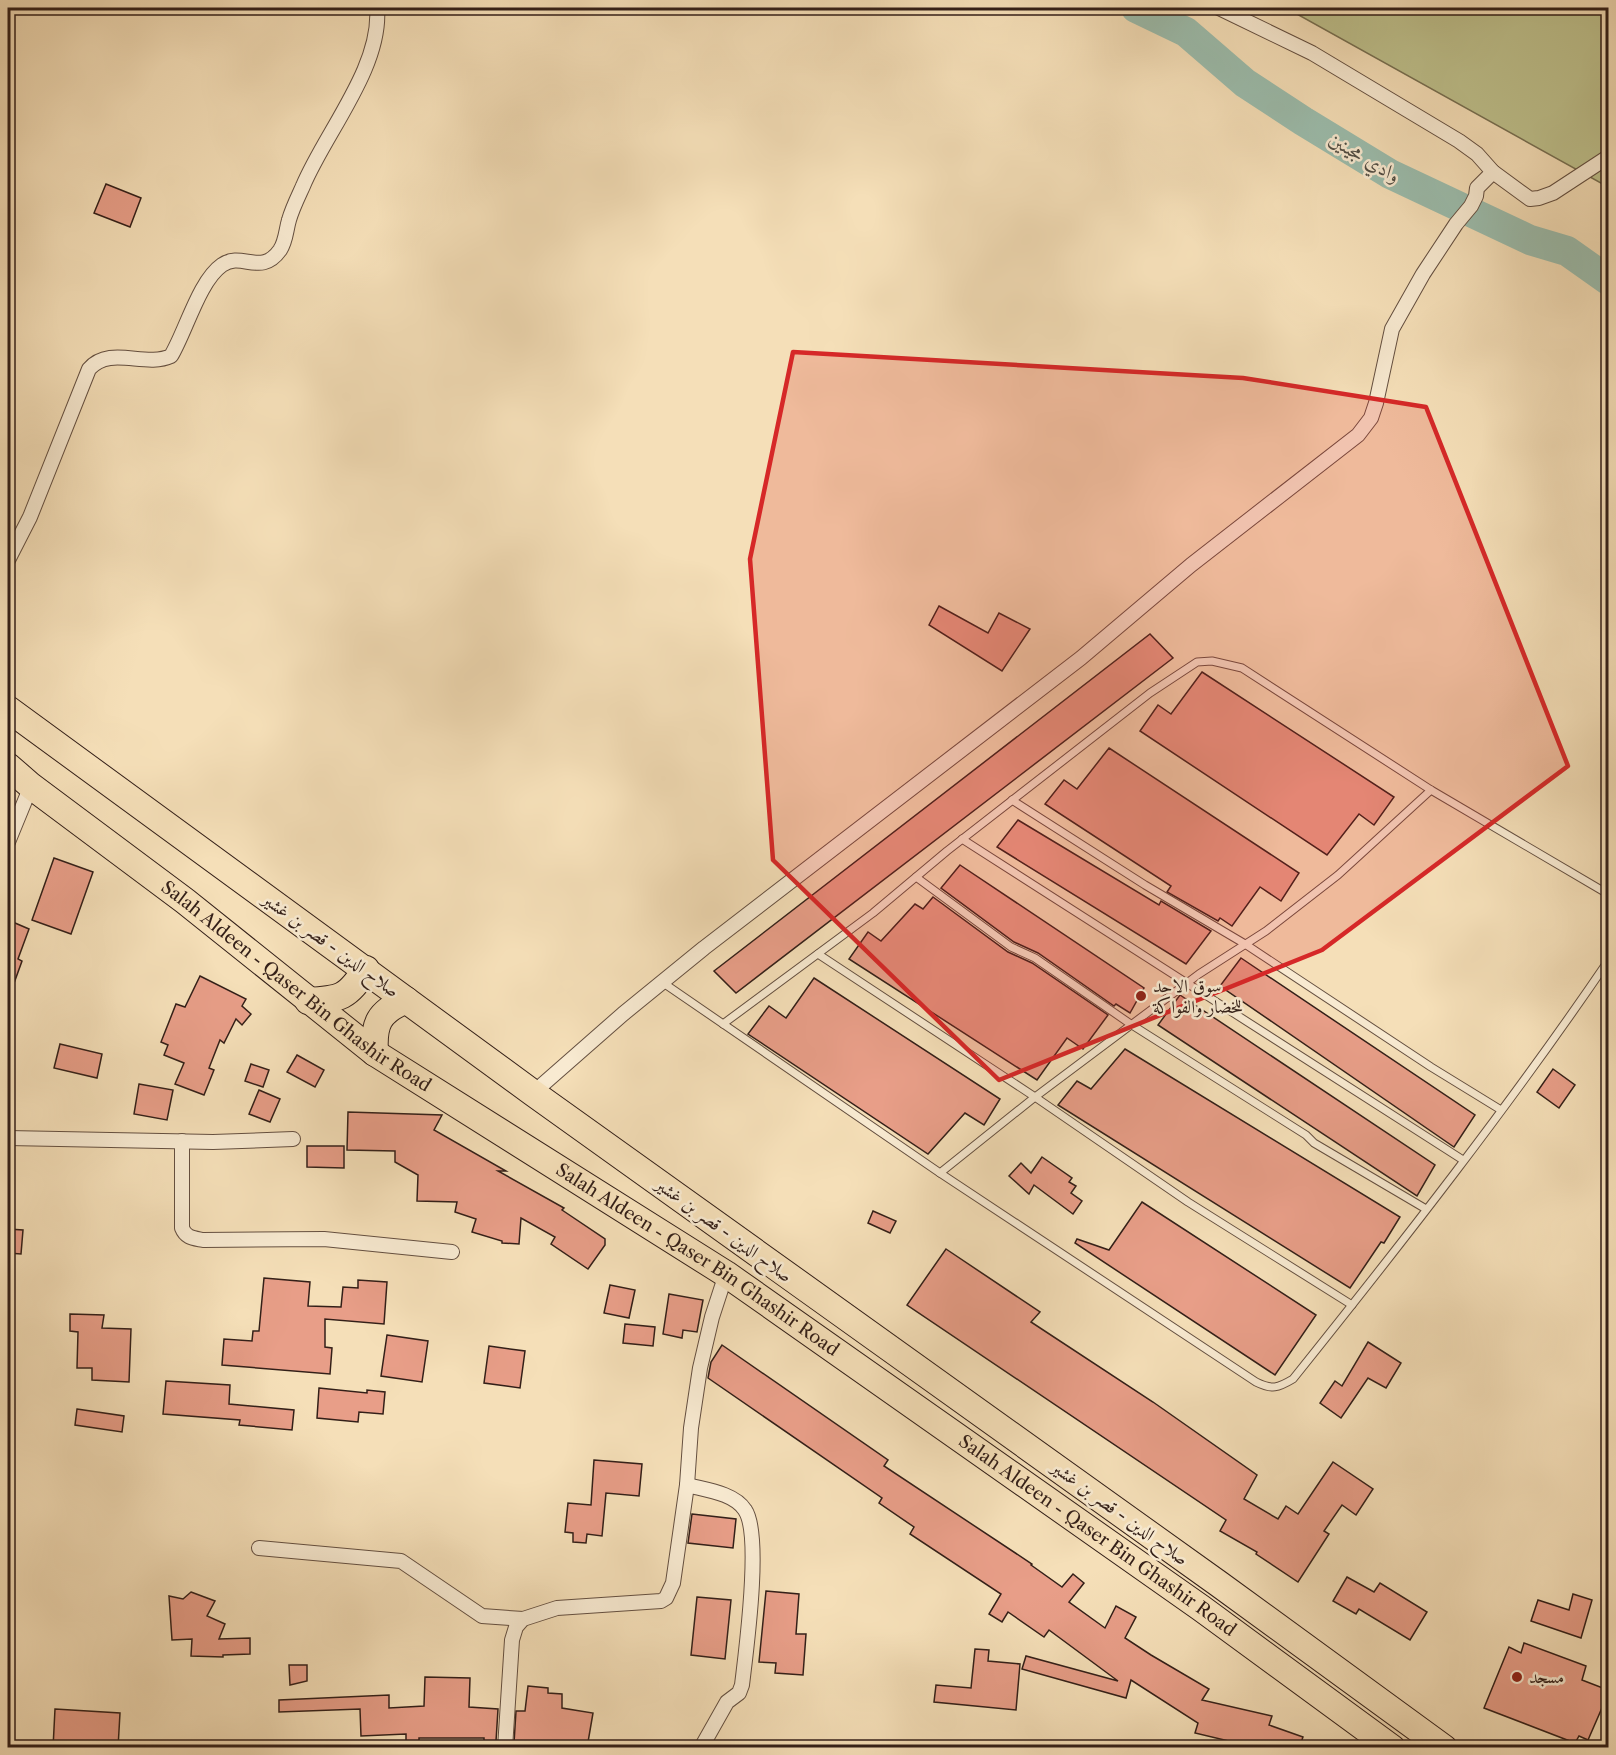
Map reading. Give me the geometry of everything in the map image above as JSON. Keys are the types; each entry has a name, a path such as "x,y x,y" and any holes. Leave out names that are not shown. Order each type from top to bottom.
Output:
{"highway":[{"name":"صلاح الدين - قصر بن غشير","path":"8,709 533,1093 1200,1570 1444,1748"},
{"name":"Salah Aldeen - Qaser Bin Ghashir Road","path":"8,766 31,786 184,901 375,1053 726,1274 1182,1595 1392,1748"},
{"path":"308,1001 331,1000 343,996 366,969"},
{"path":"375,1053 375,1031 384,1013 390,1007 406,1000"}],"street":[{"path":"8,560 30,517 89,369 95,362 108,357 157,359 171,356 205,286 222,264 230,261 262,264 271,261 281,249 289,220 304,183 372,54 378,21 377,8"},
{"path":"1219,8 1312,53 1459,141 1477,154 1493,172 1530,199 1553,193 1608,157"},
{"path":"533,1093 662,982 1081,658 1191,565 1358,435 1371,418 1376,403 1392,329 1423,274 1456,224 1471,206 1477,188 1493,172"},
{"path":"8,842 31,786"},
{"path":"8,1138 182,1141 293,1139"},
{"path":"182,1141 182,1228 190,1238 203,1240 324,1239 452,1252"},
{"path":"259,1548 401,1561 482,1616 523,1619 557,1608 656,1602 666,1598 673,1583 700,1368 712,1317 726,1274"},
{"path":"687,1485 734,1500 745,1509 751,1522 752,1598 742,1685 739,1693 727,1702 700,1748"},
{"path":"505,1748 512,1640 516,1628 523,1619"}],"lane":[{"path":"723,1024 873,913 1012,800 1150,693 1197,662 1212,661 1242,668 1431,790 1608,894"},
{"path":"940,1173 1035,1097 1187,983 1245,944 1338,875 1431,790"},
{"path":"1012,800 1145,885 1245,944 1431,1067 1501,1110"},
{"path":"962,840 1463,1160"},
{"path":"916,877 1011,947 1035,958 1132,1026 1306,1135 1314,1143 1426,1209"},
{"path":"818,954 1035,1097 1188,1202 1352,1305"},
{"path":"662,982 940,1173 1269,1389 1280,1388 1293,1379 1352,1305 1556,1037 1608,961"}],"highlighted area":[{"path":"793,352 1243,378 1426,407 1568,766 1322,950 999,1080 773,860 750,559"}],"green space":[{"path":"1286,8 1608,8 1608,187"}],"building":[{"path":"106,184 141,198 130,227 94,213"},
{"path":"939,606 988,633 999,613 1030,629 1002,671 929,625"},
{"path":"1150,634 1173,658 736,993 714,971"},
{"path":"1202,672 1394,797 1374,825 1359,814 1327,855 1140,731 1158,705 1171,714"},
{"path":"1109,748 1299,873 1281,901 1260,887 1232,926 1220,918 1218,921 1167,892 1171,886 1045,804 1064,780 1077,789"},
{"path":"1018,820 1159,905 1161,901 1211,931 1186,964 997,847"},
{"path":"54,858 93,872 71,934 32,920"},
{"path":"960,865 1144,988 1130,1013 1116,1004 1114,1006 1038,953 1014,942 941,888"},
{"path":"933,897 1008,952 1032,963 1108,1015 1083,1049 1067,1038 1037,1080 849,959 868,932 881,941 915,904 923,909"},
{"path":"8,920 29,929 18,959 22,961 9,997"},
{"path":"1241,958 1475,1115 1454,1147 1220,986"},
{"path":"200,976 246,999 242,1006 251,1014 242,1025 236,1019 224,1043 220,1040 209,1068 214,1070 204,1095 175,1084 184,1063 164,1055 168,1045 161,1042 176,1004 185,1007"},
{"path":"814,978 1000,1099 984,1125 965,1113 928,1154 748,1034 769,1006 786,1018"},
{"path":"1180,995 1435,1165 1417,1196 1158,1025"},
{"path":"60,1044 102,1054 97,1078 54,1068"},
{"path":"1125,1049 1400,1217 1384,1243 1381,1242 1350,1288 1058,1105 1077,1081 1091,1089"},
{"path":"297,1055 324,1070 315,1087 287,1072"},
{"path":"251,1064 269,1070 263,1087 245,1081"},
{"path":"1553,1069 1575,1085 1559,1108 1537,1092"},
{"path":"139,1084 173,1090 167,1120 134,1114"},
{"path":"259,1090 280,1099 270,1122 249,1114"},
{"path":"348,1112 442,1115 434,1130 506,1171 498,1171 564,1208 562,1210 605,1239 605,1245 588,1269 551,1244 555,1237 521,1218 519,1244 502,1243 502,1241 472,1232 476,1219 455,1212 457,1202 417,1201 418,1175 395,1162 395,1151 347,1150"},
{"path":"307,1146 344,1146 344,1168 307,1167"},
{"path":"1042,1157 1072,1178 1069,1182 1076,1186 1071,1193 1082,1201 1073,1214 1034,1185 1029,1194 1009,1176 1021,1163 1031,1173"},
{"path":"1142,1202 1316,1315 1275,1375 1075,1243 1077,1239 1109,1250"},
{"path":"873,1211 896,1221 890,1233 868,1223"},
{"path":"8,1229 23,1230 21,1254 8,1253"},
{"path":"946,1249 1040,1312 1031,1322 1153,1402 1257,1475 1244,1499 1278,1519 1286,1506 1298,1514 1333,1462 1373,1489 1356,1515 1342,1505 1324,1531 1329,1534 1298,1582 1256,1554 1257,1552 1220,1531 1226,1520 907,1305"},
{"path":"264,1278 310,1282 308,1306 341,1307 343,1287 358,1288 358,1280 387,1282 384,1324 325,1319 325,1347 332,1348 330,1374 222,1365 224,1339 252,1341 253,1331 259,1331"},
{"path":"610,1285 635,1290 629,1318 604,1313"},
{"path":"669,1294 703,1300 697,1332 683,1330 682,1338 663,1334"},
{"path":"70,1314 104,1315 102,1328 131,1329 129,1382 92,1380 92,1368 77,1368 78,1332 70,1331"},
{"path":"625,1324 655,1327 653,1346 623,1343"},
{"path":"387,1335 428,1341 422,1382 381,1376"},
{"path":"1368,1342 1401,1363 1386,1388 1368,1378 1341,1418 1320,1403 1335,1381 1342,1386"},
{"path":"722,1345 888,1460 884,1466 1032,1564 1062,1587 1073,1574 1084,1583 1069,1602 1105,1628 1116,1606 1136,1617 1125,1638 1209,1689 1202,1700 1272,1716 1269,1725 1303,1737 1299,1748 1258,1748 1195,1733 1198,1723 1131,1680 1126,1698 1022,1669 1026,1656 1118,1681 1049,1630 1044,1637 1008,1612 1002,1622 989,1614 1001,1594 910,1534 914,1527 879,1503 882,1498 708,1378 711,1362"},
{"path":"489,1346 525,1351 520,1388 484,1383"},
{"path":"166,1381 230,1385 229,1404 294,1410 292,1430 239,1425 240,1420 163,1414"},
{"path":"319,1388 367,1393 367,1390 385,1392 383,1414 359,1412 358,1422 317,1418"},
{"path":"77,1409 124,1416 122,1432 75,1425"},
{"path":"594,1460 642,1464 639,1496 606,1493 602,1536 587,1534 586,1543 573,1542 573,1533 565,1532 568,1503 591,1505"},
{"path":"692,1514 736,1519 733,1548 688,1543"},
{"path":"1347,1577 1374,1592 1380,1583 1427,1612 1410,1640 1359,1609 1356,1614 1333,1601"},
{"path":"766,1591 799,1594 796,1634 806,1634 803,1675 775,1673 776,1663 759,1662"},
{"path":"191,1592 215,1601 207,1616 225,1624 219,1639 250,1638 250,1654 223,1655 223,1657 191,1656 192,1639 172,1640 169,1596 183,1599"},
{"path":"1573,1594 1592,1600 1581,1638 1531,1621 1538,1600 1569,1610"},
{"path":"697,1597 731,1600 725,1659 691,1655"},
{"path":"1524,1643 1586,1666 1582,1680 1608,1690 1588,1740 1579,1736 1575,1743 1484,1708 1509,1647 1521,1653"},
{"path":"975,1649 989,1650 988,1661 1020,1664 1016,1710 934,1702 936,1685 971,1688"},
{"path":"289,1665 307,1665 307,1681 290,1685"},
{"path":"425,1677 470,1678 469,1707 498,1709 496,1741 484,1741 484,1738 419,1738 419,1741 406,1741 406,1734 361,1736 360,1709 279,1712 279,1700 389,1695 389,1708 424,1706"},
{"path":"528,1686 548,1688 548,1693 562,1694 562,1708 593,1713 587,1748 523,1748 523,1743 514,1743 516,1711 525,1711"},
{"path":"55,1709 120,1713 118,1748 53,1748"}],"waterway":[{"name":"وادي مجينين","path":"1136,8 1186,32 1245,83 1390,174 1530,240 1567,251 1608,280"}],"place":[{"name":"سوق الاحد للخضار والفواكة","path":"1141,996"},
{"name":"مسجد","path":"1517,1677"}]}
